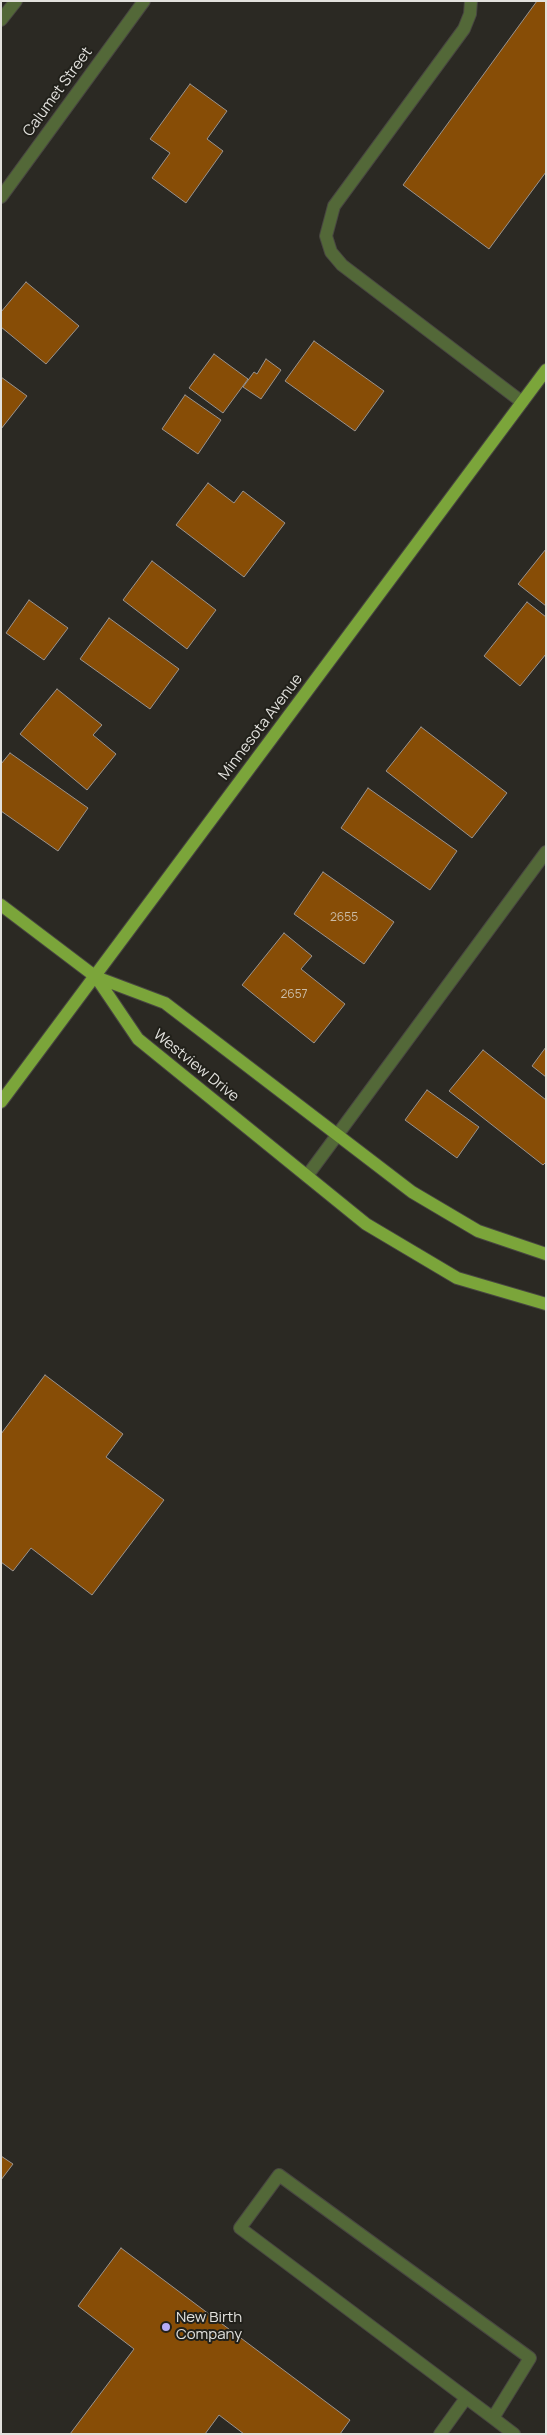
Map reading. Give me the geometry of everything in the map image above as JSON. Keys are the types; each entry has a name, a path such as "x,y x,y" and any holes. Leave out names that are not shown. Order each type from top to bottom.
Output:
{"main road":[{"name":"Minnesota Avenue","path":"1,1102 96,977 546,370"},
{"path":"1,905 96,977"},
{"name":"Westview Drive","path":"96,977 165,1002 412,1192 478,1231 546,1254"},
{"name":"Westview Drive","path":"96,977 138,1039 366,1224 457,1278 546,1304"}],"street":[{"path":"1,20 16,1"},
{"path":"471,1 470,14 464,29 334,206 326,236 331,252 342,265 522,402"},
{"name":"Calumet Street","path":"1,197 142,4"},
{"path":"307,1176 546,852"},
{"path":"493,2418 530,2358 279,2175 240,2228 514,2434"},
{"path":"440,2434 466,2398"}],"building":[{"path":"537,1 546,1 546,172 489,249 403,185"},
{"path":"190,84 227,111 207,139 223,151 186,203 152,178 170,153 150,139"},
{"path":"26,282 79,326 46,364 1,327 1,312"},
{"path":"314,341 384,391 355,431 285,381"},
{"path":"214,354 248,379 223,413 189,388"},
{"path":"266,359 281,370 261,399 243,387 254,372 257,374"},
{"path":"1,377 27,396 1,429"},
{"path":"185,395 221,420 198,454 162,429"},
{"path":"208,483 234,503 243,491 285,523 244,577 176,525"},
{"path":"546,549 546,606 518,584"},
{"path":"152,561 216,610 187,649 123,600"},
{"path":"29,600 68,628 44,660 6,633"},
{"path":"527,602 546,617 546,654 520,686 484,656"},
{"path":"109,618 179,669 150,709 80,659"},
{"path":"57,689 102,725 93,735 116,754 87,790 20,734"},
{"path":"421,727 507,793 472,838 386,771"},
{"path":"10,753 88,808 58,851 1,811 1,764"},
{"path":"368,788 457,851 430,890 341,828"},
{"path":"323,872 394,922 364,964 294,914"},
{"path":"284,933 312,956 301,969 345,1004 314,1043 242,985"},
{"path":"546,1047 546,1077 532,1066"},
{"path":"483,1050 546,1100 546,1162 543,1165 449,1091"},
{"path":"427,1090 479,1127 457,1158 405,1120"},
{"path":"45,1375 123,1434 106,1457 164,1500 92,1595 31,1548 13,1571 1,1562 1,1434"},
{"path":"1,2156 13,2164 1,2180"},
{"name":"New Birth Company","path":"121,2248 350,2420 340,2434 244,2434 219,2415 205,2434 70,2434 134,2349 78,2306"}],"place":[{"name":"New Birth Company","path":"166,2327"}]}
